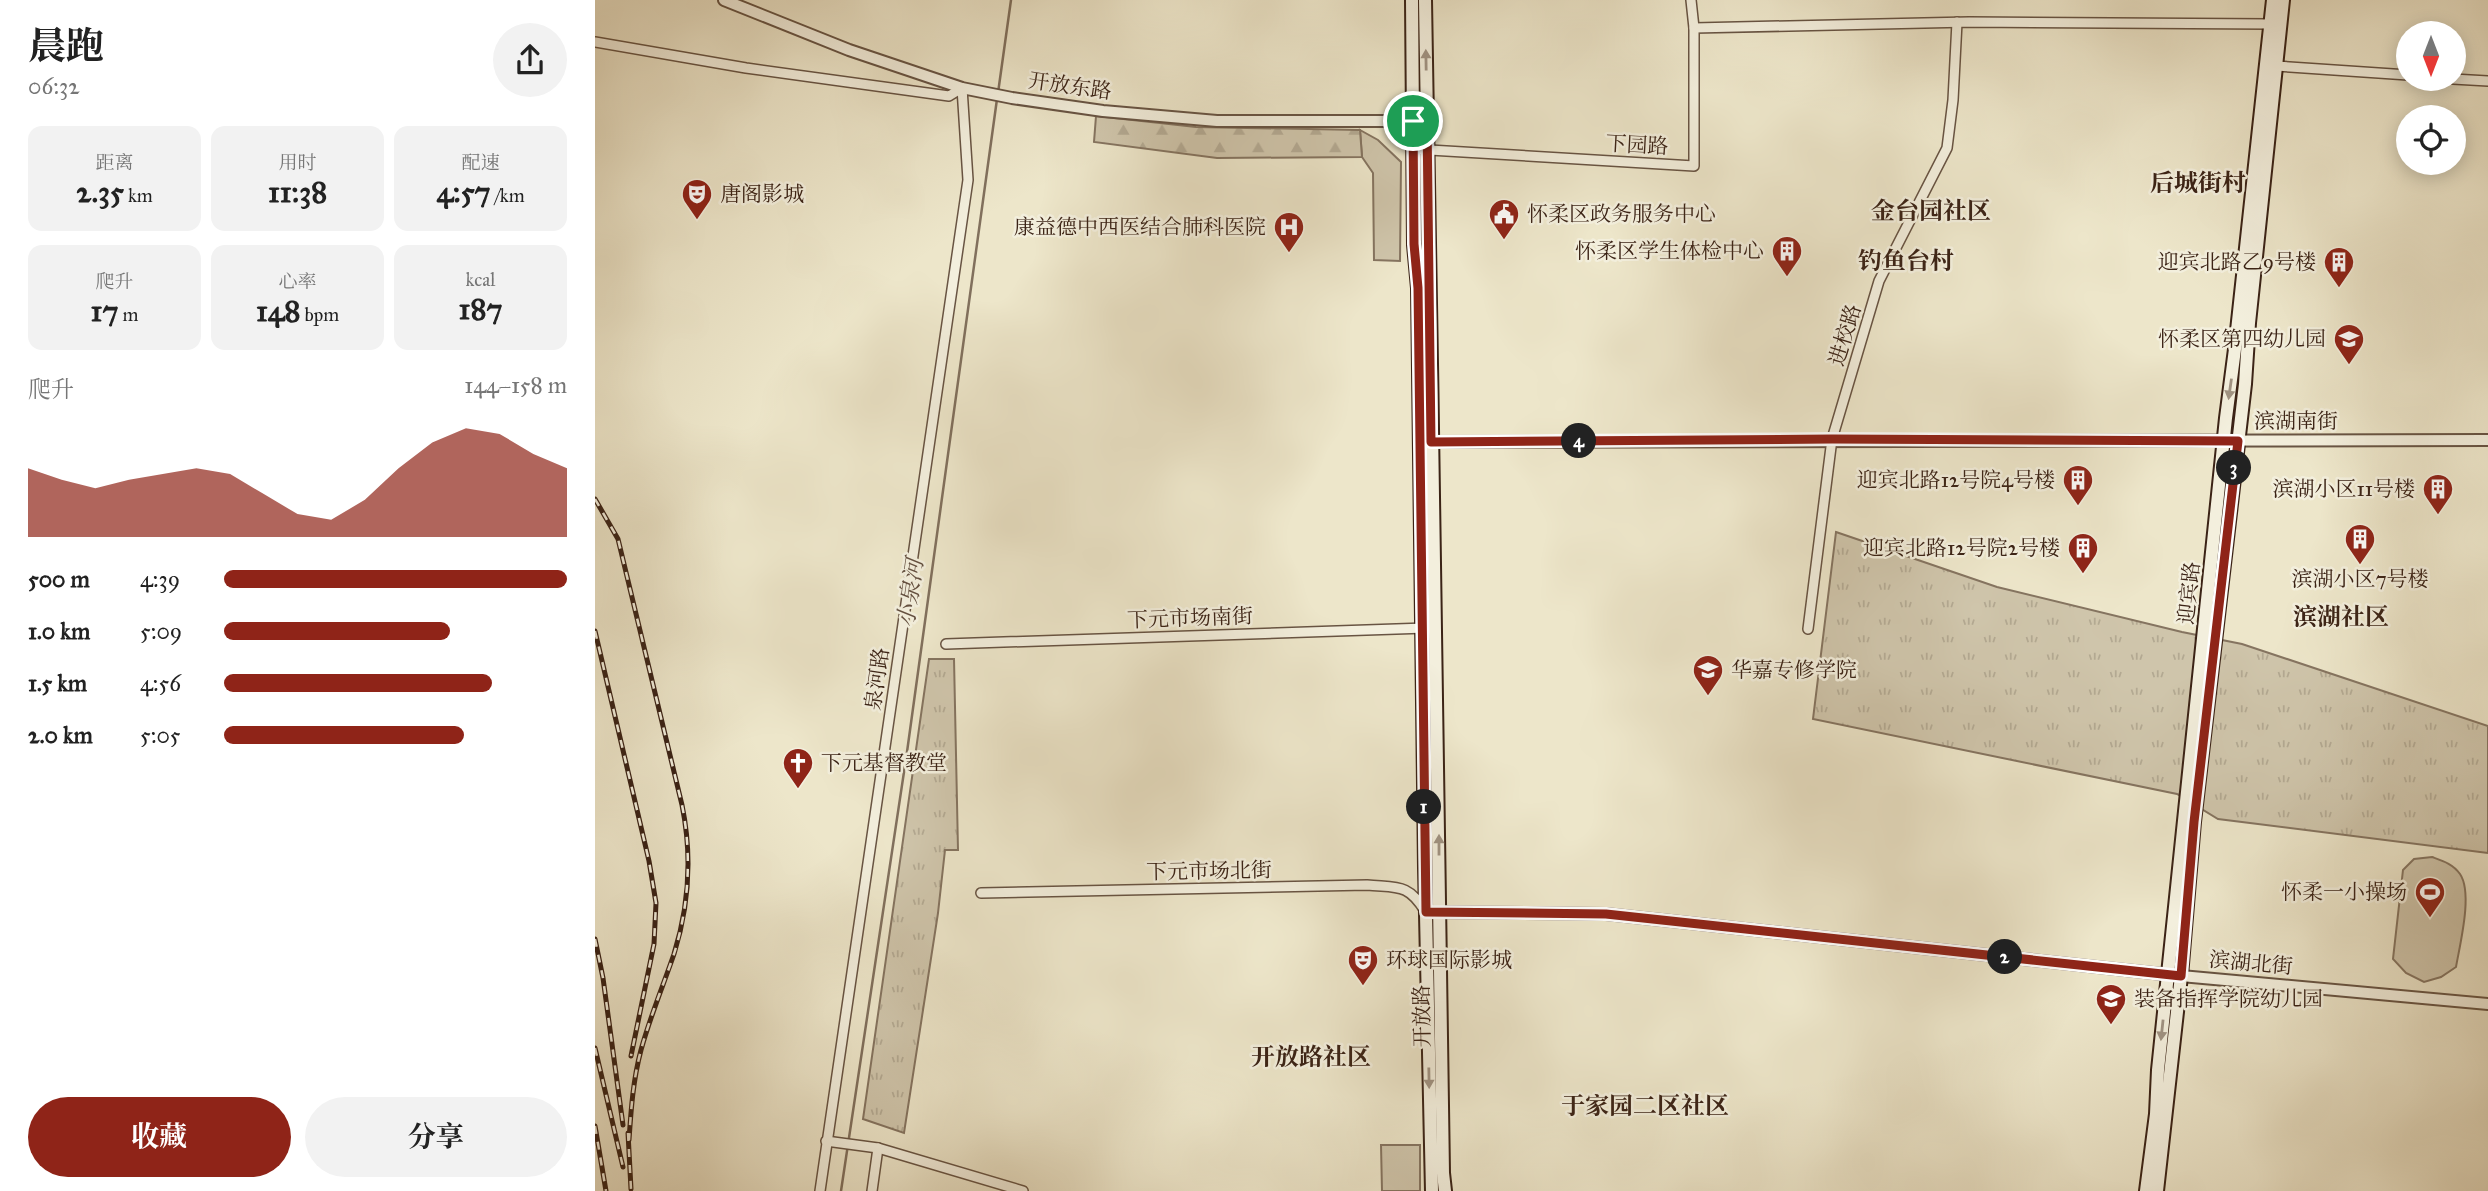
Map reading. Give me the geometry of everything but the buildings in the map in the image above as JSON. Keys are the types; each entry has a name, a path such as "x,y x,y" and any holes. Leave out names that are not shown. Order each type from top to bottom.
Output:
{"main road":[{"name":"开放路","path":"1412,0 1431,1191"},
{"name":"开放路","path":"1425,0 1445,1191"},
{"name":"迎宾路","path":"2157,1191 2223,441 2273,0"},
{"name":"迎宾路","path":"2146,1191 2194,822 2238,441 2283,0"}],"street":[{"name":"开放东路","path":"724,0 849,50 962,88 1012,97 1103,111 1217,121 1427,121"},
{"name":"下园路","path":"1413,149 1694,166 1694,28 1691,0"},
{"path":"1694,28 1957,22 2270,24"},
{"name":"进校路","path":"1808,629 1832,439 1879,281 1947,148 1953,100 1957,22"},
{"path":"595,42 746,68 949,96 962,88"},
{"path":"2276,66 2396,74"},
{"path":"2466,80 2488,81"},
{"name":"泉河路","path":"820,1191 968,180 962,88"},
{"name":"滨湖南街","path":"1431,442 1832,439 2488,440"},
{"name":"下元市场南街","path":"946,644 1435,627"},
{"name":"下元市场北街","path":"981,893 1367,885 1404,889 1414,894 1426,912"},
{"name":"滨湖北街","path":"1426,912 1606,914 2174,975 2488,1004"},
{"path":"826,1141 878,1148 1023,1191"},
{"path":"872,1191 878,1148"}],"green space":[{"path":"1096,116 1196,127 1360,130 1362,157 1217,158 1094,142"},
{"path":"1360,130 1378,140 1401,162 1400,261 1374,260 1373,173 1362,157"},
{"path":"1836,532 1997,587 2242,644 2488,726 2488,853 2218,819 2177,794 1813,719"},
{"path":"929,659 954,659 958,850 945,850 938,913 904,1133 863,1119"},
{"name":"怀柔一小操场","path":"2432,857 2451,865 2460,874 2464,883 2466,906 2456,967 2441,977 2424,982 2406,973 2393,959 2403,870 2414,859"},
{"path":"1381,1145 1420,1145 1420,1191 1382,1191"}],"waterway":[{"name":"小泉河","path":"998,93 1011,0"},
{"name":"小泉河","path":"841,1191 907,752 997,99"}],"railway":[{"path":"595,499 618,539 682,805 687,842 683,917 674,954 638,1061 629,1140"},
{"path":"595,631 649,861 656,903 654,944 631,1056"},
{"path":"595,939 603,978 623,1125"},
{"path":"595,1048 623,1167"},
{"path":"595,1126 606,1191"},
{"path":"628,1133 631,1189"}],"place":[{"name":"唐阁影城","path":"697,221"},
{"name":"怀柔区政务服务中心","path":"1504,241"},
{"name":"康益德中西医结合肺科医院","path":"1289,254"},
{"name":"怀柔区学生体检中心","path":"1787,278"},
{"name":"迎宾北路乙9号楼","path":"2339,289"},
{"name":"怀柔区第四幼儿园","path":"2349,366"},
{"name":"迎宾北路12号院4号楼","path":"2078,507"},
{"name":"滨湖小区11号楼","path":"2438,516"},
{"name":"滨湖小区7号楼","path":"2360,566"},
{"name":"迎宾北路12号院2号楼","path":"2083,575"},
{"name":"华嘉专修学院","path":"1708,697"},
{"name":"下元基督教堂","path":"798,790"},
{"name":"怀柔一小操场","path":"2430,919"},
{"name":"环球国际影城","path":"1363,987"},
{"name":"装备指挥学院幼儿园","path":"2111,1026"}],"district":[{"name":"后城街村","path":"2198,183"},
{"name":"金台园社区","path":"1931,211"},
{"name":"钓鱼台村","path":"1906,261"},
{"name":"滨湖社区","path":"2341,617"},
{"name":"开放路社区","path":"1311,1057"},
{"name":"于家园二区社区","path":"1645,1106"}],"route":[{"path":"1413,121 1427,121 1431,442 1832,439 2238,441 2194,822 2181,976 1606,914 1426,912 1418,288 1414,244 1413,121"}]}
